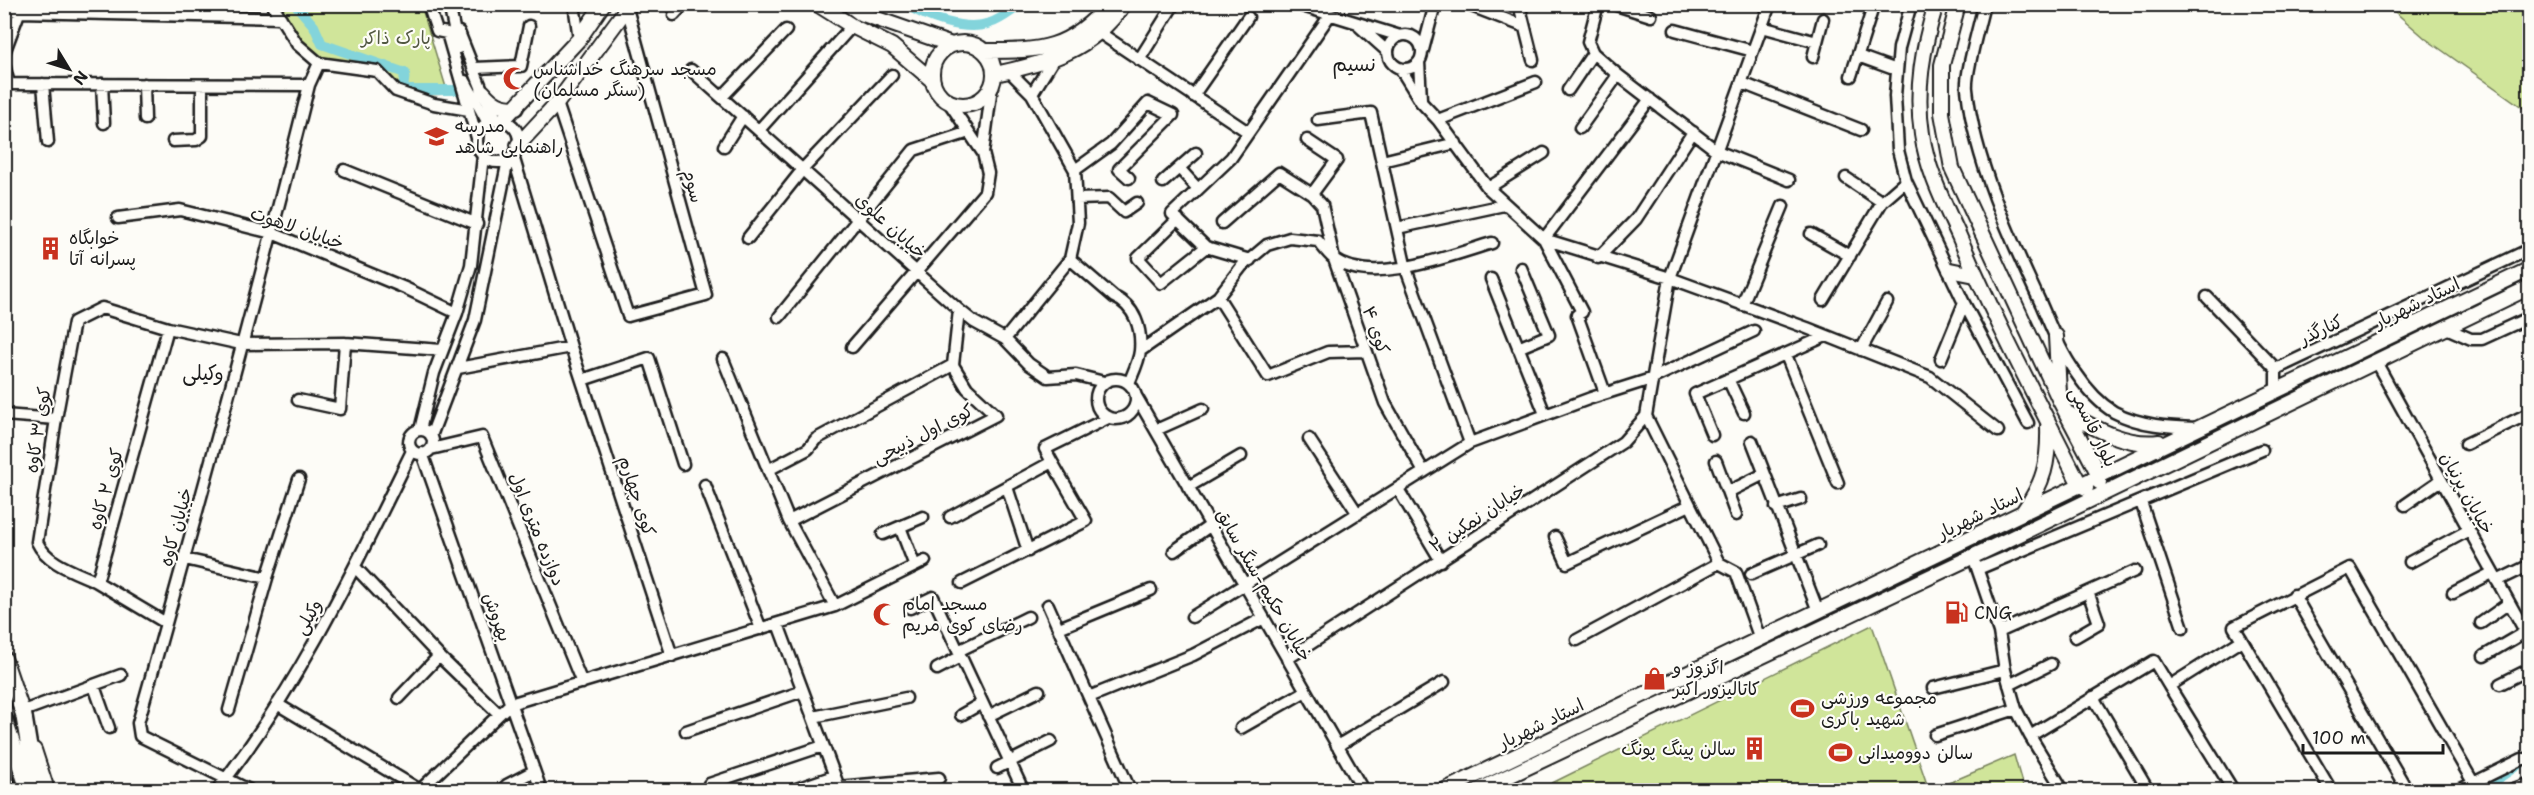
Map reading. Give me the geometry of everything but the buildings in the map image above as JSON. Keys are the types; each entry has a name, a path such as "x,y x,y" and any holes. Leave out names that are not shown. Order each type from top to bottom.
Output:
{"highway":[{"path":"23,711 36,790"},
{"path":"4,719 29,790"},
{"path":"4,780 8,790"}],"main road":[{"path":"496,121 516,108 579,39 603,4"},
{"path":"817,4 852,26 892,46 933,81"},
{"path":"848,4 952,45"},
{"path":"984,51 1025,51 1058,44 1094,29 1109,4"},
{"path":"993,80 1009,71 1053,60 1124,4"},
{"name":"بلوار قاسمی","path":"1936,4 1922,55 1919,96 1922,135 1931,171 1976,275 2080,485 2099,495 2099,475 2063,407 1952,168 1942,113 1942,65 1958,4"},
{"path":"513,154 557,103 628,6"},
{"path":"963,43 975,45 984,51 992,61 993,80 985,97 973,104 961,105 948,101 938,93 933,81 933,70 936,59 943,51 952,45 963,43"},
{"path":"483,92 492,102 503,108 516,108"},
{"name":"استاد شهریار","path":"1445,790 2529,269"},
{"path":"1950,270 1976,275"},
{"name":"استاد شهریار","path":"1479,790 1975,563 2099,495 2529,287"},
{"path":"2056,336 2063,407 2100,431 2142,444 2170,441"},
{"path":"2021,514 2038,491 2046,468 2049,449 2048,421"},
{"path":"4,658 47,790"},
{"path":"1525,752 1532,766"},
{"path":"1500,764 1507,777"}],"street":[{"path":"272,4 297,44 319,63 377,70 396,91 434,104 469,110"},
{"path":"428,4 437,31 447,33 479,151 483,156 495,162 513,154"},
{"path":"574,4 579,39"},
{"path":"674,15 684,4"},
{"path":"1139,60 1174,4"},
{"path":"1296,4 1358,25 1406,36 1419,42 1421,102"},
{"path":"1466,4 1523,26"},
{"path":"1519,4 1533,60"},
{"path":"1598,4 1588,42 1593,53 1717,151 1789,180"},
{"path":"1613,4 1651,16"},
{"path":"1760,639 1736,572 1719,564 1646,416 1670,278 1770,4"},
{"path":"1851,76 1874,4"},
{"path":"1911,4 1899,48 1895,96 1898,150 1906,181 1964,303 2028,423"},
{"path":"1984,4 1966,87 1980,153 2019,257 2056,336 2075,372 2090,392 2113,411 2139,422 2165,427 2199,428"},
{"path":"449,5 496,121"},
{"path":"449,5 464,78 496,121"},
{"name":"سوم","path":"557,103 628,316 706,295 628,6"},
{"path":"4,8 281,18"},
{"path":"4,53 21,8"},
{"path":"1388,52 1392,42 1406,36 1434,9"},
{"path":"1400,68 1411,68 1421,57 1434,9"},
{"path":"1250,260 1206,248 1172,214 1232,158 1330,15"},
{"path":"1193,96 1248,16"},
{"path":"1813,57 1823,19"},
{"path":"1358,25 1388,52 1392,62 1400,68 1421,102 1456,143 1488,188 1544,239 1598,258 1670,278 1930,377 1998,431"},
{"path":"474,68 521,66 529,26"},
{"path":"759,130 852,26"},
{"path":"1762,27 1817,42"},
{"path":"1094,29 1248,132"},
{"path":"722,97 786,30"},
{"path":"1675,30 1753,51"},
{"path":"1568,90 1593,53"},
{"path":"1857,56 1891,68"},
{"path":"1032,94 1053,60"},
{"name":"خیابان کاوه","path":"226,779 140,736 138,723 185,559 309,85 319,63"},
{"path":"4,64 7,84 309,85"},
{"name":"خیابان علوی","path":"692,70 959,310 974,322 1005,339 1029,364 1048,377 1076,375 1104,382"},
{"path":"1005,339 1070,259 1078,223 1075,170 1032,94 1009,71"},
{"path":"748,238 803,170 892,75"},
{"path":"1580,128 1618,75"},
{"path":"983,153 993,80"},
{"path":"1438,120 1536,82"},
{"path":"1742,83 1861,130"},
{"path":"43,84 48,142"},
{"path":"102,84 104,123"},
{"path":"144,84 145,119"},
{"path":"173,141 196,140 202,136 202,85"},
{"path":"1544,239 1650,99"},
{"path":"852,347 915,270 985,192 988,173 983,153 948,101"},
{"path":"1075,170 1111,144 1148,103 1173,116 1119,169 1129,178"},
{"path":"1318,120 1371,113 1406,269 1470,443"},
{"path":"724,146 743,116"},
{"path":"431,436 475,320 517,133 508,123 496,121 479,132 477,138"},
{"path":"779,318 914,150 969,132"},
{"path":"1598,258 1636,219 1693,132"},
{"path":"1222,223 1279,173 1312,194 1337,160 1307,140"},
{"path":"1382,161 1456,143"},
{"path":"1163,182 1196,153"},
{"path":"1488,188 1544,153"},
{"name":"کوی چهارم","path":"513,154 571,347 672,656"},
{"path":"420,430 442,350 457,313 471,265 483,156"},
{"path":"1179,168 1198,189"},
{"path":"344,170 477,224"},
{"path":"1846,178 1882,202"},
{"path":"1822,300 1882,202 1906,181"},
{"name":"کوی ۴","path":"1312,194 1322,205 1334,259 1385,403 1424,472"},
{"path":"1077,199 1109,198 1124,212 1137,203"},
{"path":"1397,228 1504,205"},
{"path":"1742,305 1783,206"},
{"name":"خیابان لاهوت","path":"118,218 180,210 272,233 405,288 457,313"},
{"path":"1178,219 1138,258 1161,283 1206,248"},
{"path":"1811,234 1850,256"},
{"path":"1140,351 1218,297 1250,260 1267,245 1290,238 1318,241 1334,259 1358,269 1406,269 1492,243"},
{"path":"1544,239 1580,314 1605,393"},
{"name":"کنارگذر","path":"2276,369 2529,249"},
{"path":"1070,259 1114,297 1129,306 1137,324 1140,351 1130,384"},
{"path":"1518,348 1549,335 1521,268"},
{"path":"1491,279 1545,414"},
{"path":"1218,297 1268,376 1329,352 1366,351"},
{"path":"2207,297 2276,369 2276,391"},
{"path":"1861,350 1887,302"},
{"path":"1941,359 1964,303"},
{"name":"کوی ۳ کاوه","path":"97,582 42,553 37,542 74,321 102,308 168,328"},
{"path":"768,471 808,449 816,439 953,365 959,310"},
{"path":"2446,328 2471,339 2482,339 2529,317"},
{"path":"168,328 241,344 345,343 442,350"},
{"name":"کوی ۲ کاوه","path":"97,582 168,328"},
{"path":"1192,617 1470,443 1545,414 1652,379 1754,331"},
{"path":"1712,435 1695,394 1826,336"},
{"path":"298,400 340,409 345,343"},
{"path":"458,368 571,347"},
{"path":"1786,355 1838,483"},
{"path":"582,380 649,358 683,464"},
{"path":"723,359 789,521 835,606"},
{"name":"خیابان پرنیان","path":"2376,362 2527,636"},
{"name":"کوی اول ذبیحی","path":"789,521 996,415 967,388 953,365"},
{"path":"962,583 1086,521 1045,449 1108,418 1122,418 1129,415 1136,396 1130,384 1117,378 1099,386 1095,398 1099,410 1108,418"},
{"path":"1728,379 1744,413"},
{"name":"خیابان حکیم-سنگر سابق","path":"1136,396 1363,790"},
{"path":"1156,430 1203,409"},
{"path":"2466,444 2529,413"},
{"path":"4,415 56,419"},
{"name":"خیابان نمکین ۲","path":"1287,659 1623,442 1646,416"},
{"path":"426,431 431,436 433,442 422,451 409,445 409,438 413,432 426,431"},
{"name":"دوازده متری اول","path":"422,451 482,437 582,682"},
{"path":"1309,439 1358,514"},
{"path":"1752,441 1818,611"},
{"path":"2063,790 2016,709 2005,670 1999,632 1975,563 2141,502 2262,450"},
{"name":"وکیلی","path":"217,790 277,704 422,451"},
{"name":"بهروش","path":"422,451 541,790"},
{"path":"1188,487 1241,456"},
{"path":"1716,460 1736,515"},
{"path":"950,517 1052,462"},
{"path":"1728,492 1764,474"},
{"path":"229,710 299,478"},
{"path":"2404,505 2441,480"},
{"path":"705,485 760,629"},
{"path":"1007,488 1028,551"},
{"path":"1398,489 1441,561"},
{"path":"1776,507 1801,499"},
{"path":"2141,502 2182,628"},
{"path":"1555,537 1567,563 1690,505"},
{"path":"883,534 923,518"},
{"path":"1174,550 1211,525"},
{"path":"900,527 915,566"},
{"path":"2410,562 2469,530"},
{"path":"1751,574 1818,545"},
{"path":"185,559 267,578"},
{"path":"277,704 420,790 510,704 835,606 926,561"},
{"path":"1577,640 1719,564"},
{"path":"2452,593 2529,565"},
{"path":"355,567 438,656 499,714"},
{"path":"2331,790 2234,627 2350,567 2474,784"},
{"path":"1999,632 2135,572"},
{"path":"97,582 166,623"},
{"path":"1059,628 1151,590"},
{"path":"2075,637 2099,623 2088,592"},
{"path":"2294,595 2407,790"},
{"path":"910,608 933,597 1023,790"},
{"path":"2481,622 2509,603"},
{"path":"1048,605 1130,790"},
{"path":"937,669 959,654 1028,617"},
{"path":"1089,697 1193,655 1264,618"},
{"path":"778,624 837,784"},
{"path":"2484,656 2527,636"},
{"path":"2169,686 2242,639"},
{"path":"399,698 438,656"},
{"path":"2030,736 2154,661 2233,790"},
{"path":"2009,686 2051,664"},
{"path":"2500,684 2529,669"},
{"path":"1933,688 2005,670"},
{"path":"23,711 121,675"},
{"path":"1337,746 1444,682"},
{"path":"94,686 109,728"},
{"path":"686,731 803,691"},
{"path":"988,716 1039,691"},
{"path":"1241,728 1306,691"},
{"path":"813,717 906,698"},
{"path":"2093,698 2148,790"},
{"path":"961,715 982,703"},
{"path":"1935,735 2016,709"},
{"path":"997,768 1051,741"},
{"path":"709,784 823,746"},
{"path":"2459,790 2527,756"},
{"path":"502,790 534,771"},
{"path":"794,790 837,784 939,778"},
{"path":"226,779 249,790"},
{"path":"2511,790 2529,783"}],"green space":[{"name":"پارک ذاکر","path":"277,5 421,5 448,94 424,95 401,88 383,68 372,63 323,61 310,52"},
{"path":"2387,5 2529,5 2529,112 2426,39"},
{"name":"مجموعه ورزشی شهید باکری","path":"1872,625 1929,790 1538,790"},
{"name":"مجموعه ورزشی شهید باکری","path":"2014,755 2024,790 1932,790"}],"waterway":[{"path":"295,4 314,26 322,44 405,73 403,90 457,90"},
{"path":"906,4 935,19 969,26 994,22 1022,4"},
{"path":"2481,790 2519,764"}],"place":[{"name":"مسجد سرهنگ خداشناس (سنگر مسلمان)","path":"515,79"},
{"name":"مدرسه راهنمایی شاهد","path":"437,136"},
{"name":"خوابگاه پسرانه آتا","path":"51,248"},
{"name":"CNG","path":"1956,613"},
{"name":"مسجد امام رضای کوی مریم","path":"884,614"},
{"name":"اگزوز و کاتالیزور اکبر","path":"1655,678"},
{"name":"مجموعه ورزشی شهید باکری","path":"1803,708"},
{"name":"سالن پینگ پونگ","path":"1754,749"},
{"name":"سالن دوومیدانی","path":"1840,753"}],"district":[{"name":"نسیم","path":"1354,64"},
{"name":"وکیلی","path":"203,373"}]}
